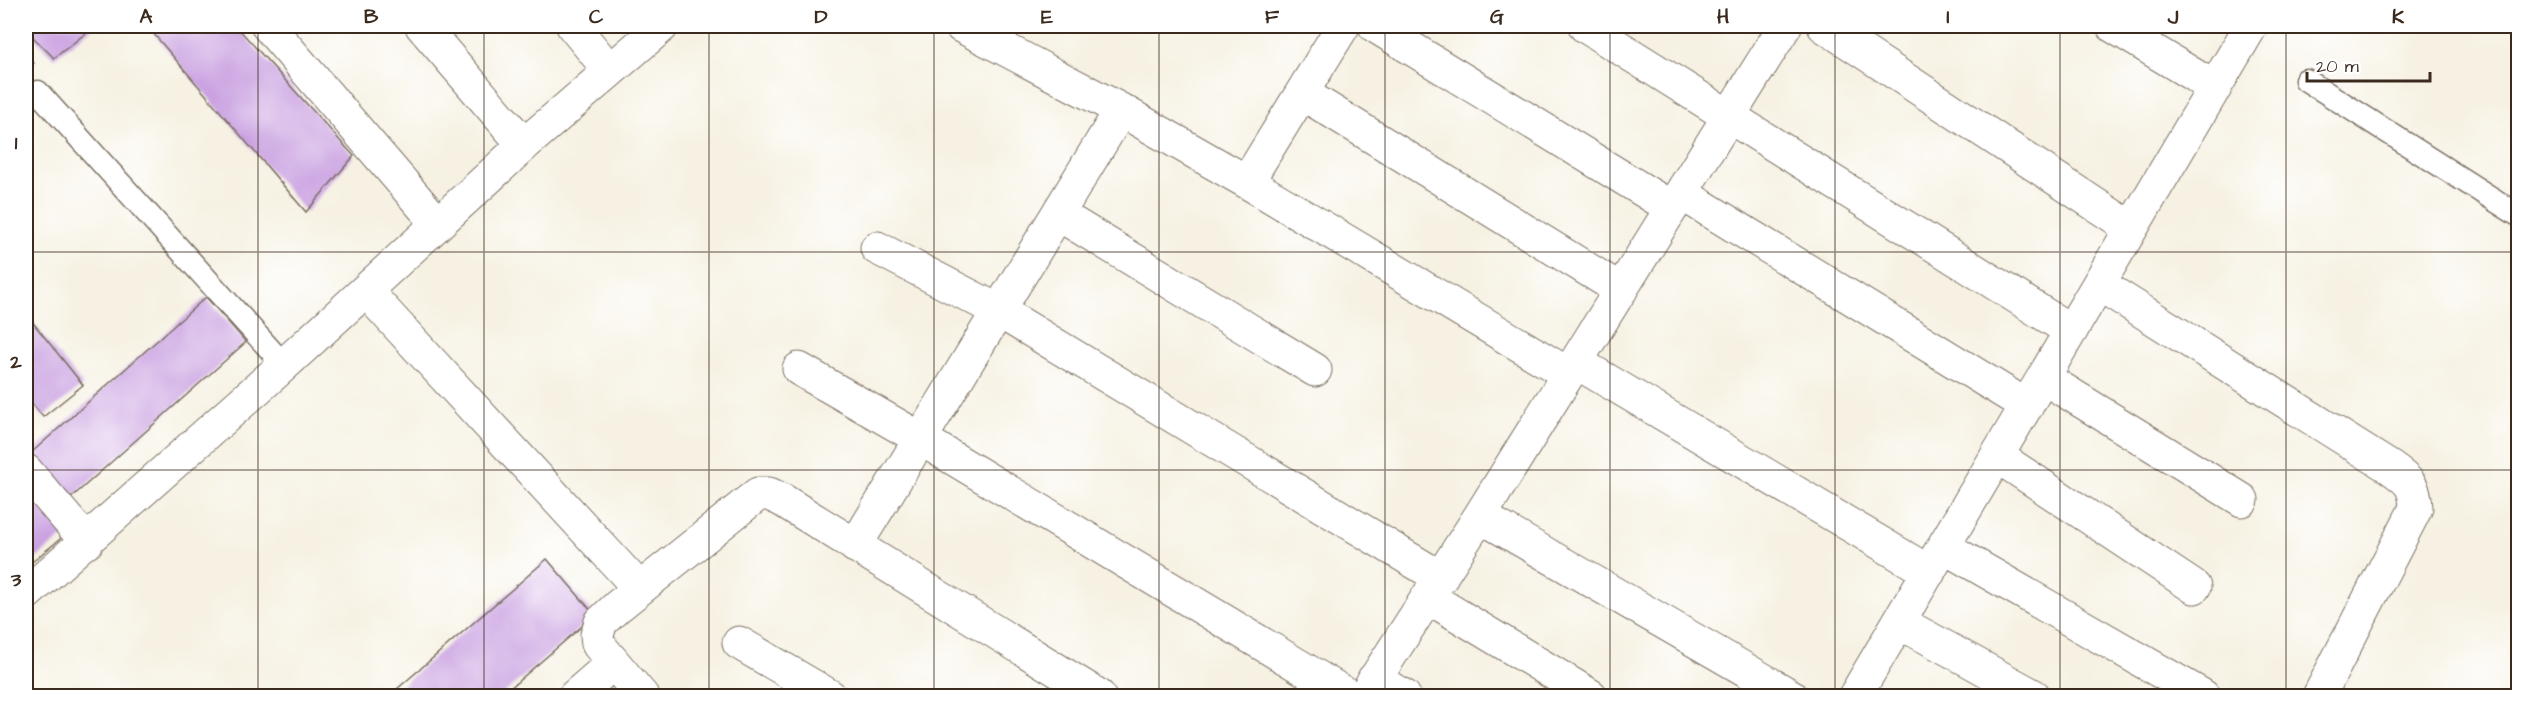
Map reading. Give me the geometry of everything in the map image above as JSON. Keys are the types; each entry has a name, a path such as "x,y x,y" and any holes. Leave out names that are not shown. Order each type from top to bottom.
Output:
{"street":[{"path":"268,26 438,224"},
{"path":"422,26 524,145"},
{"path":"573,26 610,71"},
{"path":"26,594 284,365 524,145 662,26"},
{"path":"962,26 1121,110 1572,368 1936,560 2203,696"},
{"path":"1247,182 1343,26"},
{"path":"1375,26 2027,406"},
{"path":"1585,26 2071,331"},
{"path":"1362,691 1480,516 1785,26"},
{"path":"1824,26 2132,228"},
{"path":"2113,26 2215,88"},
{"path":"1855,696 2251,26"},
{"path":"1302,93 1621,290"},
{"path":"855,546 1121,110"},
{"path":"1058,214 1315,370"},
{"path":"877,248 999,310 1434,587 1591,696"},
{"path":"2099,284 2391,468 2408,480 2416,493 2416,508 2319,696"},
{"path":"366,291 639,588"},
{"path":"798,369 1362,691 1404,696"},
{"path":"2044,378 2242,500"},
{"path":"1997,456 2194,587"},
{"path":"26,471 87,542"},
{"path":"642,696 598,644 597,635 601,622 639,588 758,494 769,494 1100,696"},
{"path":"1480,516 1791,696"},
{"path":"1899,622 2034,696"},
{"path":"739,643 830,696"},
{"path":"575,696 613,663"}],"lane":[{"path":"2306,80 2518,215"},
{"path":"38,92 284,365"}],"building":[{"path":"26,26 95,26 54,58 26,30"},
{"path":"147,26 236,26 354,156 306,212"},
{"path":"26,53 34,63 26,69"},
{"path":"206,297 246,342 71,498 31,453"},
{"path":"26,314 83,385 43,417 26,396"},
{"path":"26,478 71,530 26,567"},
{"path":"547,559 595,615 501,696 389,696"}]}
